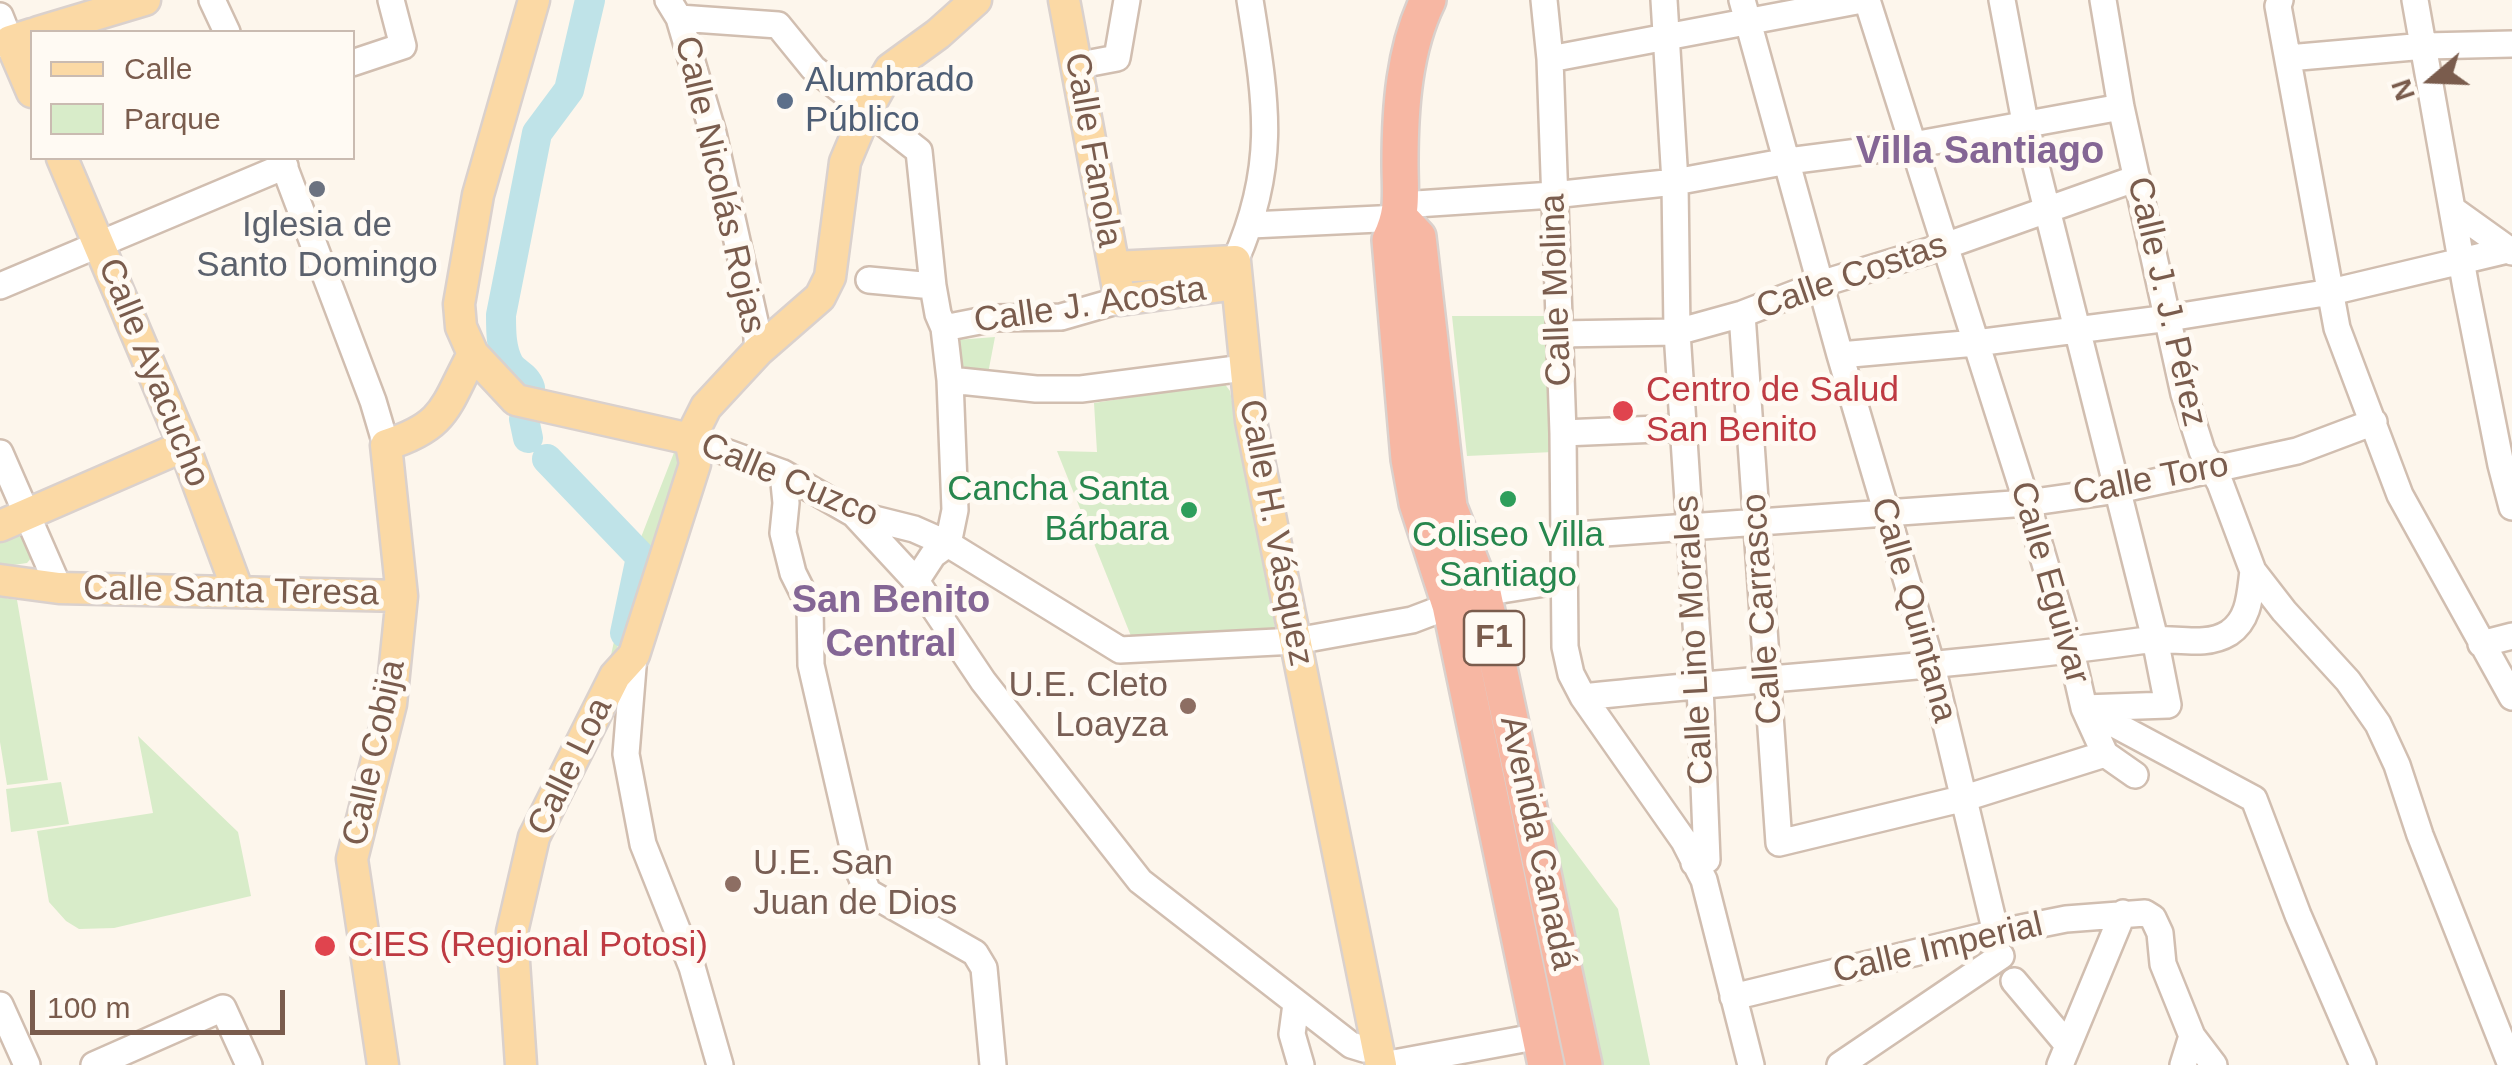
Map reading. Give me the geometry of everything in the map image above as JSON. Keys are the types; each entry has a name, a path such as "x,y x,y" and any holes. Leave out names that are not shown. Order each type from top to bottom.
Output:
{"highway":[{"name":"Avenida Canadá","path":"1428,0 1418,20 1402,101 1401,212 1390,240 1409,459 1417,503 1450,605 1543,1050"},
{"name":"Avenida Canadá","path":"1401,212 1418,237 1449,507 1483,592 1584,1065"}],"main road":[{"path":"31,30 145,0"},
{"path":"386,445 416,436 436,423 473,354 461,327 459,304 478,195 534,0"},
{"path":"690,439 706,407 758,351 820,298 830,277 845,162 890,69 976,0"},
{"name":"Calle Fanola","path":"1064,0 1120,300"},
{"path":"16,34 30,85"},
{"name":"Calle Ayacucho","path":"63,160 184,446 238,591"},
{"name":"Calle J. Acosta","path":"1114,267 1236,273"},
{"name":"Calle J. Acosta","path":"1120,300 1236,273"},
{"name":"Calle H. Vásquez","path":"1236,273 1251,421 1381,1059"},
{"name":"Calle Cuzco","path":"473,354 516,400 690,439"},
{"name":"Calle Loa","path":"521,1065 512,932 534,836 615,676 634,655 695,464 690,439"},
{"name":"Calle Cobija","path":"383,1065 352,859 391,704 402,596 386,445"},
{"path":"14,519 184,446"},
{"name":"Calle Santa Teresa","path":"0,580 59,588 402,596"}],"street":[{"path":"212,0 225,30"},
{"path":"355,61 403,46 391,0"},
{"path":"1075,66 1116,58 1127,0"},
{"name":"Calle H. Vásquez","path":"1236,273 1251,225 1267,144 1250,0"},
{"name":"Calle Molina","path":"1544,0 1550,59 1563,433 1565,647 1570,674 1583,697 1701,862"},
{"name":"Calle Lino Morales","path":"1664,0 1675,182 1682,428 1700,685 1701,862"},
{"path":"1550,59 1667,36 1746,10 1864,0"},
{"name":"Calle Eguivar","path":"1864,0 2026,503 2071,651 2084,708 2254,799 2363,1065"},
{"path":"2002,0 2025,122 2155,639 2168,705 2084,708 2105,754 2135,775"},
{"name":"Calle J. J. Pérez","path":"2103,0 2120,106 2184,394 2202,451 2253,571 2348,681 2378,724 2511,1065"},
{"path":"2280,0 2337,328 2400,495 2512,697"},
{"path":"2415,0 2500,465 2512,507"},
{"path":"674,9 778,25 812,68 919,151 934,286 950,380 955,510 948,544 933,554 916,581"},
{"name":"Calle Nicolás Rojas","path":"674,9 714,133 758,351"},
{"name":"Calle Quintana","path":"1746,10 1840,356 1932,666 1998,945"},
{"path":"2288,58 2425,46 2512,44"},
{"path":"1251,225 1675,182 1788,161 1913,145 2120,106"},
{"path":"0,286 283,162"},
{"name":"Calle Cobija","path":"283,162 374,400 386,445"},
{"name":"Calle Costas","path":"1558,334 1677,332 1742,314 2137,178"},
{"path":"2452,209 2511,250"},
{"path":"1840,356 2169,318 2331,292 2511,250"},
{"path":"869,280 934,286"},
{"name":"Calle J. Acosta","path":"944,328 995,318 1061,317 1120,300"},
{"name":"Calle Carrasco","path":"1742,314 1779,843 1965,798"},
{"path":"950,380 1036,390 1081,389 1244,368"},
{"name":"Calle Toro","path":"1562,536 2026,503 2118,490 2212,470 2297,450 2374,422"},
{"path":"1563,433 1682,428"},
{"name":"Calle Cuzco","path":"690,439 783,473 854,514 914,529 948,544 1120,650 1296,641 1412,620 1450,605"},
{"path":"0,453 14,519 59,588"},
{"path":"783,473 784,533 793,573 810,607 811,665 858,869 868,892 975,954 984,968 992,1065"},
{"path":"854,514 916,581 982,681 1140,881 1296,1004 1351,1046 1381,1059 1543,1050"},
{"path":"1583,697 1932,666 2155,639 2212,640 2230,632 2244,617 2253,571"},
{"path":"1450,605 1483,592 1564,580"},
{"path":"2481,644 2512,636"},
{"path":"634,655 626,754 643,844 692,967 720,1065"},
{"path":"1965,798 2105,754"},
{"path":"1701,862 1750,1065"},
{"path":"2014,981 2063,1054 2134,913 2153,918 2160,933 2163,964 2192,1036 2214,1065"},
{"name":"Calle Imperial","path":"1733,997 1998,945 2066,920 2134,913"},
{"path":"1840,1065 1998,945"},
{"path":"1296,1004 1292,1034 1302,1065"},
{"path":"0,1006 27,1065"},
{"path":"94,1065 223,1008 249,1065"},
{"path":"2182,1065 2192,1036"}],"green space":[{"path":"1452,316 1549,316 1553,452 1467,456"},
{"path":"995,337 986,384 955,384 956,340"},
{"path":"1224,383 1230,391 1276,632 1131,636 1057,451 1097,452 1094,403"},
{"path":"675,450 684,453 642,590 608,669 631,563"},
{"path":"9,529 25,537 33,556 27,563 0,567 0,531"},
{"path":"0,597 17,600 48,780 7,785 0,742"},
{"path":"138,736 238,832 251,896 114,928 79,929 49,902 37,831 153,813"},
{"path":"61,782 69,824 11,832 6,789"},
{"path":"1553,822 1618,909 1650,1065 1596,1065 1547,824"}],"waterway":[{"path":"530,388 506,358 501,315 537,133 569,90 590,0"},
{"path":"524,419 528,438"},
{"path":"547,459 641,557 625,633"}],"place":[{"name":"Alumbrado Público","path":"785,101"},
{"name":"Iglesia de Santo Domingo","path":"317,189"},
{"name":"Centro de Salud San Benito","path":"1623,411"},
{"name":"Coliseo Villa Santiago","path":"1508,499"},
{"name":"Cancha Santa Bárbara","path":"1189,510"},
{"name":"U.E. Cleto Loayza","path":"1188,706"},
{"name":"U.E. San Juan de Dios","path":"733,884"},
{"name":"CIES (Regional Potosi)","path":"325,946"}],"district":[{"name":"Villa Santiago","path":"1980,153"},
{"name":"San Benito Central","path":"891,624"}]}
